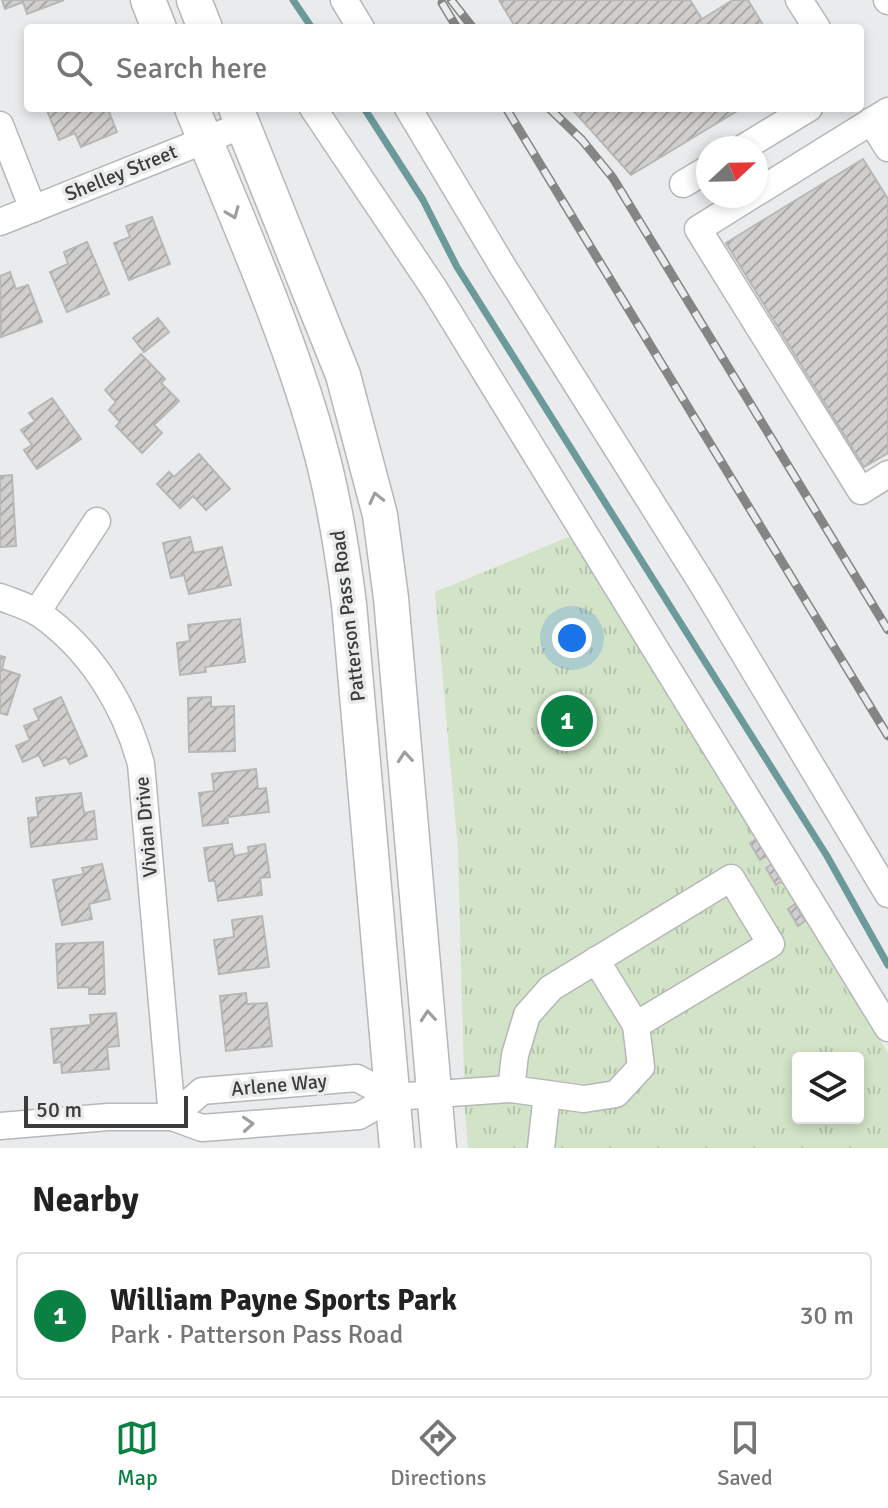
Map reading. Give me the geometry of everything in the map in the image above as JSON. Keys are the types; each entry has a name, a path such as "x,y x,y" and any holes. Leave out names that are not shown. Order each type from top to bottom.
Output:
{"main road":[{"path":"148,0 157,24"},
{"path":"194,0 203,24"},
{"name":"Patterson Pass Road","path":"194,112 303,392 328,478 337,522 349,604 397,1148"},
{"name":"Patterson Pass Road","path":"239,116 343,375 380,515 391,598 439,1148"}],"street":[{"path":"344,0 359,24"},
{"path":"799,0 814,24"},
{"path":"316,112 435,290 888,1028"},
{"path":"410,112 503,267 703,585 888,894"},
{"path":"763,136 802,112"},
{"name":"Shelley Street","path":"0,222 205,140 239,116"},
{"path":"768,186 880,116 888,148"},
{"path":"0,125 33,209"},
{"path":"683,184 696,176"},
{"path":"733,208 698,229 861,491 888,474"},
{"path":"37,612 97,521"},
{"name":"Vivian Drive","path":"0,597 37,612 61,631 93,664 121,707 134,740 141,764 172,1117"},
{"path":"596,960 636,1025 641,1067 616,1094 584,1099 511,1089 515,1055 527,1015 551,988 596,960 731,878 771,944 636,1025"},
{"name":"Arlene Way","path":"172,1117 202,1091 357,1078 392,1097"},
{"name":"Arlene Way","path":"0,1126 108,1117 172,1117 202,1128 359,1116 392,1097 511,1089"},
{"path":"541,1148 547,1094"}],"green space":[{"path":"576,534 888,1053 888,1148 468,1148 458,850 435,592"}],"building":[{"path":"2,0 64,0 27,14 23,2 5,9"},
{"path":"499,0 690,0 702,19 733,0 748,0 763,24 514,24"},
{"path":"48,112 109,112 117,132 81,147 75,133 59,140"},
{"path":"575,112 735,112 631,175"},
{"path":"863,159 888,199 888,453 864,467 726,243"},
{"path":"152,217 170,264 129,280 114,243 130,237 126,226"},
{"path":"87,242 109,294 67,312 50,272 68,264 64,252"},
{"path":"10,272 16,289 28,285 42,322 1,337 0,276"},
{"path":"158,318 169,332 144,352 133,338"},
{"path":"141,354 165,379 161,383 179,401 154,425 162,433 142,453 116,426 120,422 109,410 116,402 105,390"},
{"path":"52,398 81,439 37,469 24,450 32,445 21,430 35,421 29,413"},
{"path":"199,454 230,489 206,510 193,496 180,508 157,484 169,472 174,477"},
{"path":"12,475 16,546 0,547 0,476"},
{"path":"190,537 194,553 222,547 231,585 189,594 184,575 171,578 163,543"},
{"path":"240,619 245,662 205,667 206,672 180,675 177,643 190,641 188,625"},
{"path":"0,656 5,657 2,669 20,675 7,715 0,713"},
{"path":"61,697 87,756 70,764 66,757 44,766 39,755 23,762 16,746 30,740 24,726 39,720 34,709"},
{"path":"211,697 211,707 234,706 235,751 189,752 188,698"},
{"path":"256,769 258,789 266,788 269,812 227,817 228,823 203,826 199,793 214,791 212,774"},
{"path":"81,793 84,813 94,811 97,839 31,847 28,818 38,817 36,798"},
{"path":"757,839 767,856 760,860 750,843"},
{"path":"232,844 234,856 249,853 248,847 265,844 270,877 260,878 262,895 218,901 215,881 209,881 204,848"},
{"path":"102,864 110,899 89,904 92,919 62,925 53,880 84,874 82,868"},
{"path":"772,864 783,881 776,885 766,868"},
{"path":"795,904 805,921 798,926 788,909"},
{"path":"262,916 269,967 219,974 214,940 234,937 232,920"},
{"path":"103,942 105,994 89,994 89,987 58,988 56,944"},
{"path":"246,993 247,1004 267,1003 272,1046 226,1051 220,996"},
{"path":"116,1013 119,1046 107,1047 109,1069 62,1073 61,1062 54,1063 51,1029 91,1025 90,1015"}],"waterway":[{"path":"293,0 309,24"},
{"path":"367,112 423,200 457,267 827,856 888,965"}],"railway":[{"path":"451,0 470,24"},
{"path":"442,3 455,24"},
{"path":"508,112 888,736"},
{"path":"553,112 582,140 613,178 888,630"}],"place":[{"name":"William Payne Sports Park","path":"567,721"}]}
